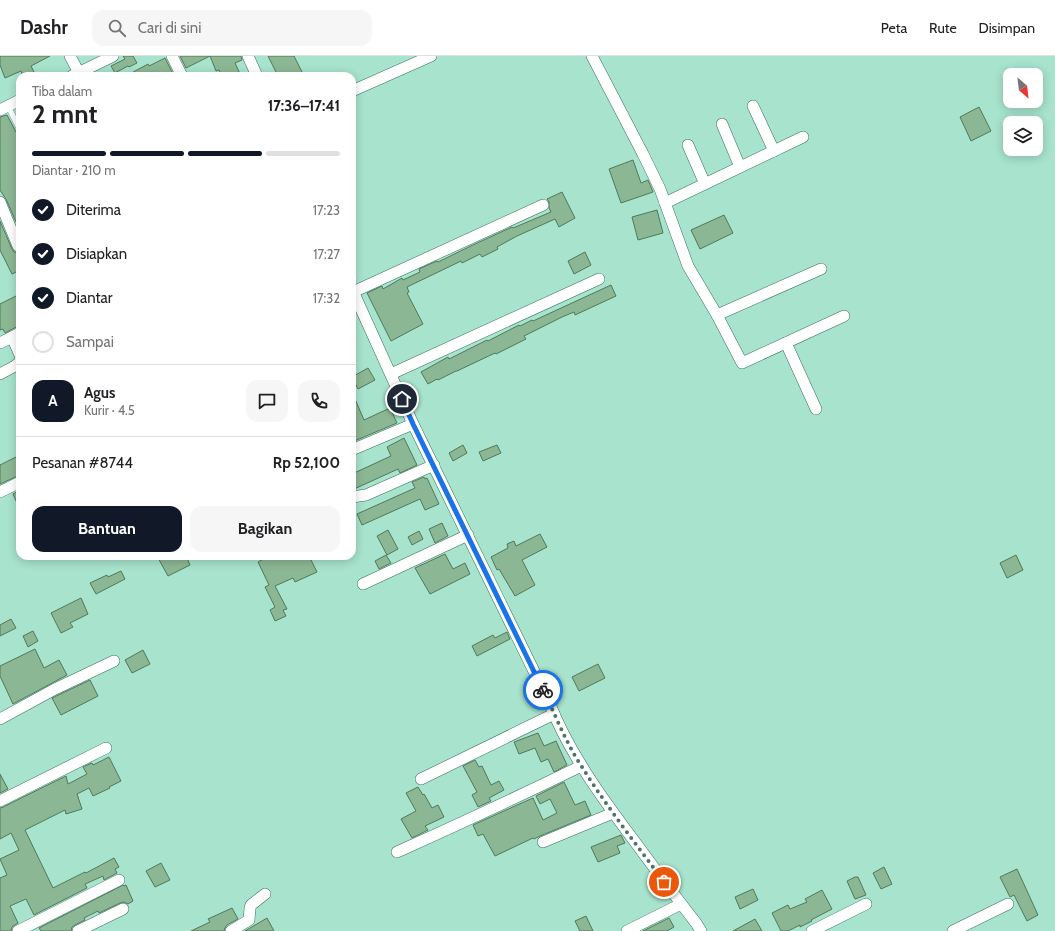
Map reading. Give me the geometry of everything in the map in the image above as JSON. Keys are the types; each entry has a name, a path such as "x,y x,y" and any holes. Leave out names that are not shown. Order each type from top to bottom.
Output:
{"street":[{"path":"70,56 74,72"},
{"path":"79,72 113,56"},
{"path":"172,56 180,72"},
{"path":"248,56 255,72"},
{"path":"356,89 431,56"},
{"path":"592,56 660,189 688,266 717,315 742,363 844,316"},
{"path":"4,108 16,102"},
{"path":"753,106 774,151"},
{"path":"722,124 740,167"},
{"path":"665,204 804,137"},
{"path":"688,145 705,184"},
{"path":"0,202 16,241"},
{"path":"356,290 544,205"},
{"path":"717,315 820,269"},
{"path":"391,374 599,279"},
{"path":"356,298 413,424 554,714 581,766 613,813 701,931"},
{"path":"0,343 15,336 16,340"},
{"path":"786,343 816,409"},
{"path":"0,374 16,365"},
{"path":"356,448 413,424"},
{"path":"356,496 366,495 434,465"},
{"path":"0,492 16,484"},
{"path":"363,584 468,535"},
{"path":"0,719 114,661"},
{"path":"421,779 554,714"},
{"path":"0,801 106,748"},
{"path":"397,852 483,814 581,766"},
{"path":"543,842 613,813"},
{"path":"18,931 119,880"},
{"path":"230,931 249,920 251,905 265,894"},
{"path":"628,931 682,904"},
{"path":"812,931 866,904"},
{"path":"953,931 1008,904"},
{"path":"78,931 123,909"}],"lane":[{"path":"4,108 16,124"}],"building":[{"path":"0,56 50,56 31,66 34,72 16,72 5,78 0,65"},
{"path":"123,56 133,56 137,63 114,72 111,66 125,59"},
{"path":"180,56 210,56 186,68"},
{"path":"210,56 241,56 242,60 235,63 239,72 216,71"},
{"path":"268,56 294,56 302,72 276,72"},
{"path":"165,58 172,72 133,72 148,64 149,66"},
{"path":"979,107 991,131 971,141 960,117"},
{"path":"7,115 16,132 16,222 6,199 0,190 0,117"},
{"path":"633,160 641,183 648,180 653,192 621,203 609,169"},
{"path":"562,192 575,218 559,227 555,219 517,236 497,247 498,249 482,257 480,254 462,263 461,261 407,287 409,292 407,293 423,324 391,341 367,293 382,286 383,289 402,278 403,280 420,272 419,269 437,261 438,262 512,227 513,228 551,212 547,199"},
{"path":"657,210 663,233 638,240 632,217"},
{"path":"724,215 733,233 700,249 691,230"},
{"path":"0,221 12,249 16,252 16,272 12,274 0,250"},
{"path":"585,252 591,265 574,274 568,261"},
{"path":"611,285 616,296 575,315 574,312 562,317 524,336 526,339 496,354 495,353 428,384 421,372 448,357 449,359 519,325 520,326 532,320 533,321"},
{"path":"16,296 16,327 5,333 3,329 0,330 0,304"},
{"path":"368,368 375,380 358,389 356,385 356,375"},
{"path":"356,401 364,420 390,408 397,423 356,440"},
{"path":"404,438 417,465 400,473 398,469 356,488 356,472 391,456 387,447"},
{"path":"463,445 467,453 453,461 449,453"},
{"path":"497,445 501,453 483,461 479,452"},
{"path":"16,457 16,477 0,484 0,465"},
{"path":"424,477 425,479 427,478 439,504 425,510 420,499 362,525 357,514 415,488 412,482"},
{"path":"16,492 16,501 13,494"},
{"path":"442,523 448,536 435,543 429,529"},
{"path":"388,530 398,549 387,555 377,536"},
{"path":"419,531 423,539 412,545 408,537"},
{"path":"540,534 547,547 522,560 535,585 515,596 499,569 497,570 491,557 508,548 507,544 514,541 516,546"},
{"path":"445,554 453,569 465,563 470,574 430,594 415,568"},
{"path":"386,555 391,563 379,569 375,561"},
{"path":"1016,555 1023,570 1007,578 1000,563"},
{"path":"159,560 188,560 190,565 168,576"},
{"path":"262,560 311,560 317,572 295,582 293,578 275,586 287,609 283,610 286,616 275,621 270,610 275,607 265,587 269,585 258,562"},
{"path":"121,571 125,579 96,594 90,583 107,575 108,577"},
{"path":"81,598 88,614 70,623 73,627 61,633 51,613"},
{"path":"11,619 16,628 0,636 0,625"},
{"path":"33,631 38,641 28,647 23,636"},
{"path":"507,632 510,639 477,656 472,646 493,635 495,638"},
{"path":"35,649 44,668 59,660 67,675 13,704 0,676 0,666"},
{"path":"143,650 150,664 132,673 125,660"},
{"path":"598,664 605,678 579,691 572,677"},
{"path":"90,680 98,696 61,715 52,698"},
{"path":"538,733 544,746 556,741 567,765 554,772 548,759 541,762 535,748 519,754 514,742"},
{"path":"109,757 121,781 93,796 89,788 77,794 82,809 66,814 65,810 25,830 53,888 114,858 119,867 115,869 117,873 104,880 103,876 85,884 87,888 34,915 26,899 10,906 18,923 12,927 11,931 0,931 0,878 7,875 0,859 19,850 11,833 0,839 0,808 66,776 68,784 87,774 83,767 92,763 93,765"},
{"path":"475,760 479,767 482,766 491,785 499,781 504,790 489,798 491,801 478,807 472,795 477,792 463,766"},
{"path":"0,774 8,789 0,793"},
{"path":"564,782 575,805 585,801 591,815 534,839 533,838 495,856 483,834 478,836 473,825 533,798 543,820 557,813 550,799 540,804 536,796"},
{"path":"418,787 432,808 438,805 444,817 425,826 428,830 412,838 401,819 416,811 406,793"},
{"path":"621,835 625,843 617,846 620,853 598,862 591,847"},
{"path":"161,863 170,880 155,887 146,871"},
{"path":"884,867 892,884 881,889 873,873"},
{"path":"1017,869 1038,915 1027,921 1014,895 1010,897 1000,877"},
{"path":"858,877 866,895 855,899 847,881"},
{"path":"123,885 126,885 133,901 128,904 124,902 99,913 98,911 84,918 85,920 72,927 71,931 41,931 39,928"},
{"path":"753,889 758,900 740,909 735,897"},
{"path":"822,890 832,909 800,927 800,925 788,931 781,931 772,913 788,905 790,909 807,902 805,899"},
{"path":"232,908 238,919 227,925 224,931 191,931 210,922 208,919"},
{"path":"586,916 593,931 580,931 575,921"},
{"path":"267,918 274,931 245,931"},
{"path":"669,918 674,927 667,931 643,931"},
{"path":"755,919 762,931 733,931"}],"way so far":[{"path":"543,690 581,766 613,813 664,882"}],"route":[{"path":"402,399 543,690"}]}
